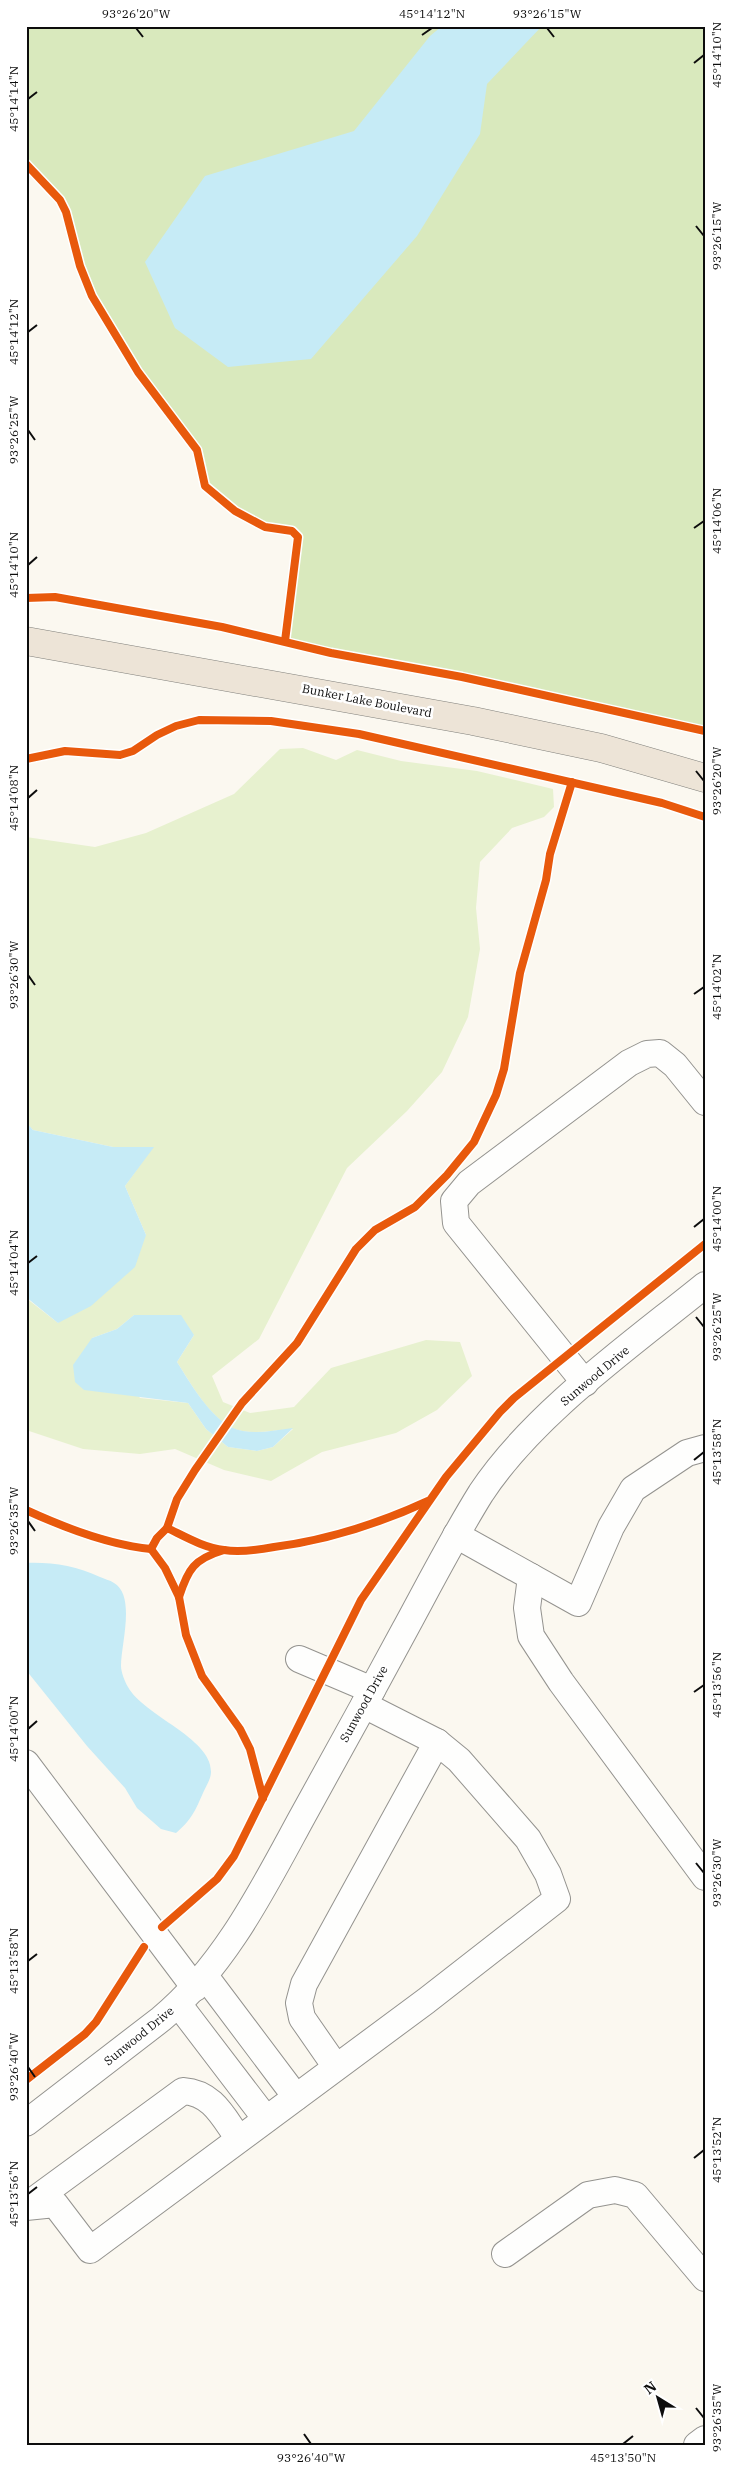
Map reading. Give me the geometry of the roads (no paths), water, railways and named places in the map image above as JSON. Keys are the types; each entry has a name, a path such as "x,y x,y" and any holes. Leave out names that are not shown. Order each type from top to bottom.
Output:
{"main road":[{"name":"Bunker Lake Boulevard","path":"26,641 473,721 601,748 705,778"}],"street":[{"path":"585,1383 456,1223 454,1201 469,1182 629,1063 647,1054 660,1053 675,1065 705,1102"},
{"name":"Sunwood Drive","path":"26,2123 193,1989 246,1916 456,1535 505,1460 545,1419 585,1383 705,1285"},
{"path":"456,1535 578,1603 611,1527 633,1490 687,1453 705,1448"},
{"path":"531,1577 527,1608 531,1636 561,1682 705,1877"},
{"path":"26,2207 55,2204 90,2250 558,1899 548,1874 528,1839 459,1760 436,1742 368,1697 299,1660"},
{"path":"336,2067 302,2018 299,2003 304,1984 436,1742"},
{"path":"26,1763 193,1989 266,2119"},
{"path":"193,1989 296,2097"},
{"path":"26,2207 183,2091 198,2092 212,2103 239,2139"},
{"path":"505,2254 588,2195 616,2190 635,2195 705,2278"},
{"path":"697,2445 705,2439"}],"water":[{"path":"442,26 542,26 487,84 480,134 417,236 311,359 228,367 175,328 145,262 205,176 354,131 430,36"},
{"path":"26,1122 33,1130 113,1147 154,1147 125,1186 146,1235 135,1267 91,1306 58,1323 26,1297"},
{"path":"134,1315 181,1315 194,1335 177,1362 205,1403 223,1422 233,1428 249,1432 293,1428 273,1447 257,1451 228,1447 206,1429 188,1403 84,1390 75,1382 73,1365 92,1338 117,1329"},
{"path":"26,1563 45,1563 73,1567 111,1581 121,1589 126,1609 126,1621 121,1666 127,1685 136,1698 201,1748 208,1760 211,1772 198,1805 186,1823 176,1833 161,1829 137,1808 125,1788 87,1746 26,1670"}]}
